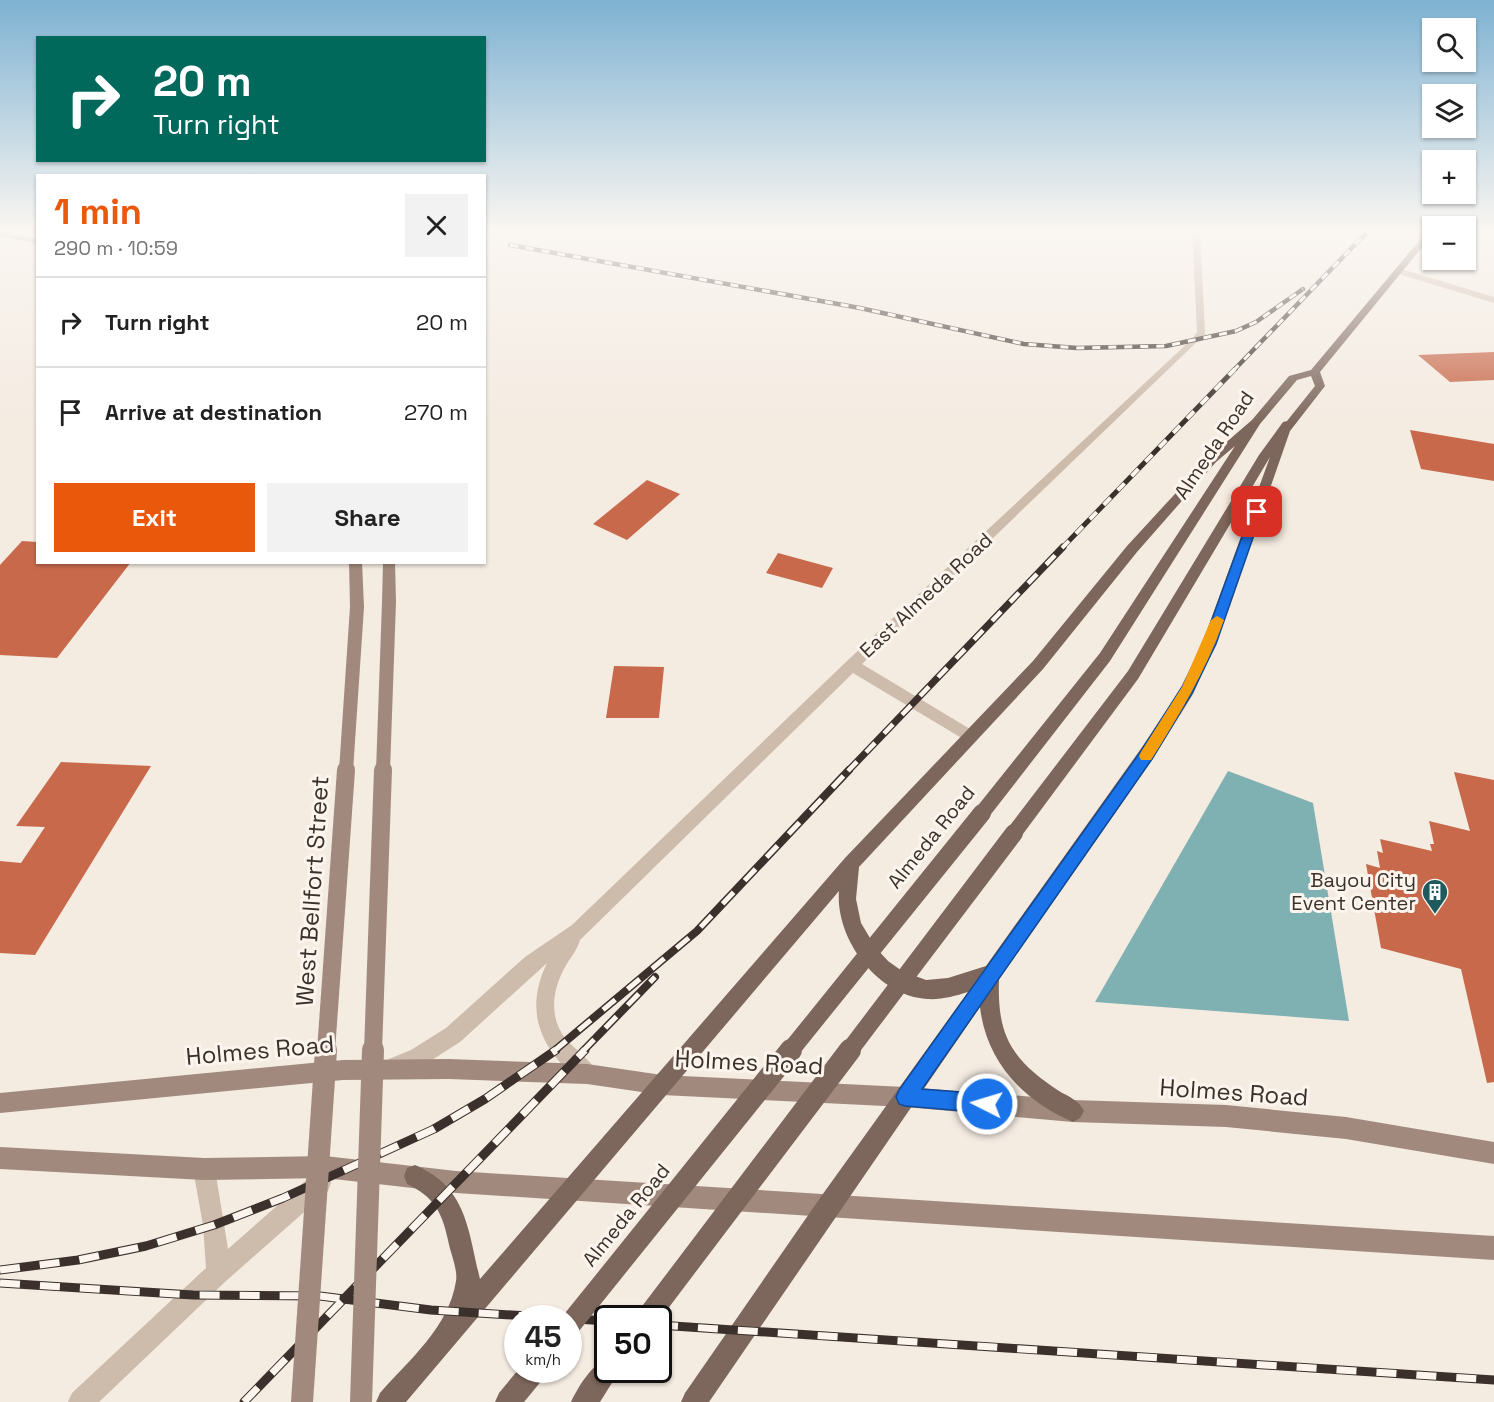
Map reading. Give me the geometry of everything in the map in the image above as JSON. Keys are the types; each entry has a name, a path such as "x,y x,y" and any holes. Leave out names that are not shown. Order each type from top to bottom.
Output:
{"main road":[{"name":"Almeda Road","path":"582,1310 1105,657 1256,422 1293,378 1315,372 1379,294"},
{"name":"Almeda Road","path":"657,1305 1102,719 1133,675 1265,455 1287,424 1320,387 1315,372"},
{"path":"389,1402 851,864 1038,665 1132,549 1212,460 1256,422"},
{"path":"694,1402 990,974 1146,755 1188,690 1209,644 1287,424"},
{"name":"West Bellfort Street","path":"302,1402 357,607 355,564"},
{"path":"361,1402 389,564"},
{"path":"851,864 847,908 853,931 883,969 914,987 940,990 990,974"},
{"path":"990,974 988,998 990,1019 1007,1060 1035,1088 1073,1111"},
{"name":"Holmes Road","path":"0,1104 298,1073 387,1068 587,1074 662,1085 905,1097 1073,1111 1226,1116 1346,1128 1494,1153"},
{"path":"0,1158 204,1169 284,1166 338,1168 456,1182 1494,1248"},
{"path":"415,1176 431,1184 443,1197 455,1220 468,1279 452,1330"},
{"path":"508,1402 523,1383"},
{"path":"584,1402 598,1383"}],"street":[{"name":"East Almeda Road","path":"387,1068 425,1054 444,1043 532,963 578,931 852,664 1202,332 1200,294"},
{"path":"1476,294 1494,300"},
{"path":"852,664 970,736"},
{"name":"East Almeda Road","path":"578,931 553,970 544,1006 549,1034 558,1048 587,1074"},
{"path":"81,1402 218,1273 338,1168"},
{"path":"204,1169 214,1225 218,1273"}],"water":[{"path":"1228,771 1313,803 1349,1021 1095,1002"}],"building":[{"path":"1494,352 1494,380 1450,382 1418,355"},
{"path":"1410,430 1494,444 1494,481 1421,469"},
{"path":"647,480 680,494 627,540 593,524"},
{"path":"22,541 36,542 36,564 129,564 57,658 0,655 0,565"},
{"path":"778,553 833,568 822,588 766,573"},
{"path":"614,666 664,667 659,718 606,718"},
{"path":"61,762 151,766 35,955 0,953 0,861 21,863 45,827 16,826"},
{"name":"Bayou City Event Center","path":"1454,772 1494,780 1494,1082 1487,1083 1461,969 1381,948 1366,864 1380,868 1377,851 1383,853 1380,839 1432,851 1430,844 1434,844 1429,821 1470,831"}],"railway":[{"path":"785,294 860,308 1024,344 1077,348 1166,346 1236,331 1256,322 1295,294"},
{"path":"1233,371 1307,294"},
{"path":"1062,548 1235,369"},
{"path":"848,771 1063,547"},
{"path":"554,1051 697,931 849,770"},
{"path":"583,1051 655,977"},
{"path":"0,1270 78,1260 146,1246 214,1225 283,1198 434,1129 485,1099 556,1050"},
{"path":"344,1299 585,1050"},
{"path":"0,1283 193,1295 320,1296 344,1299"},
{"path":"244,1402 344,1299"},
{"path":"344,1299 431,1310 594,1320"},
{"path":"672,1326 1494,1380"}],"slow traffic":[{"path":"1146,756 1188,690 1217,620"}],"place":[{"name":"Bayou City Event Center","path":"1435,915"}],"route":[{"path":"987,1104 905,1097 1146,755 1188,690 1209,644 1257,512"}]}
